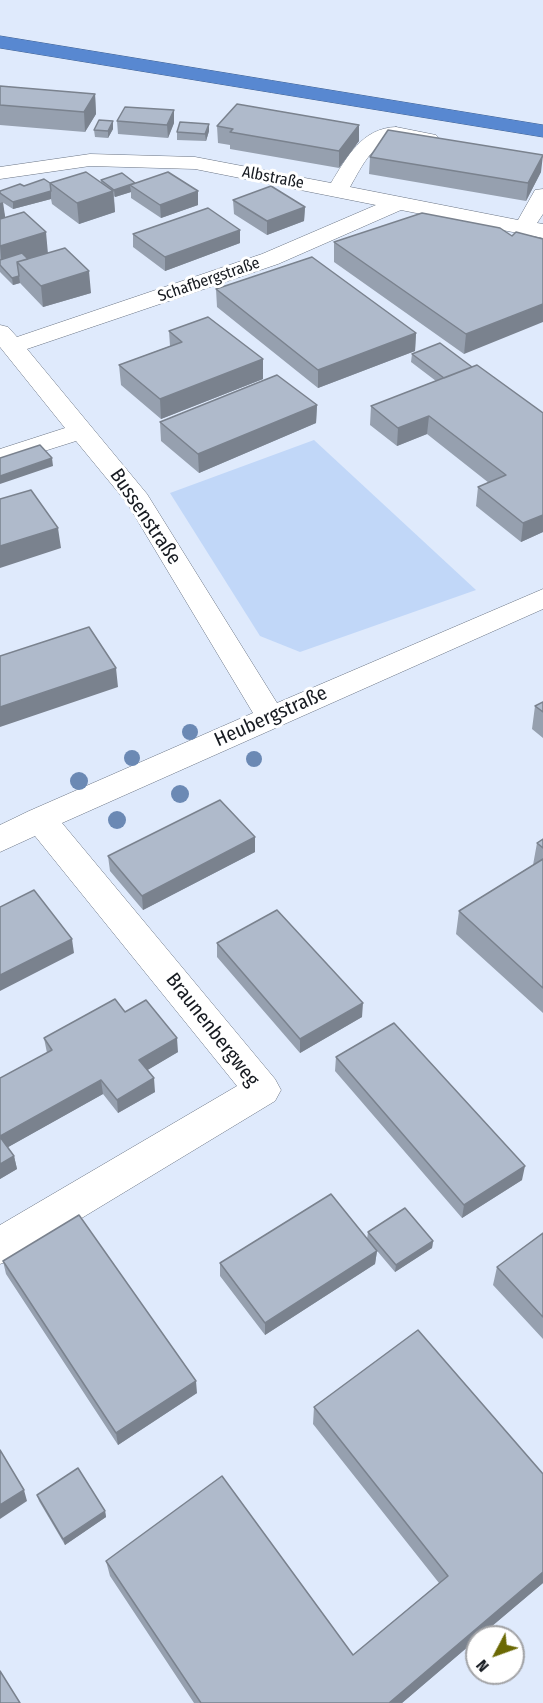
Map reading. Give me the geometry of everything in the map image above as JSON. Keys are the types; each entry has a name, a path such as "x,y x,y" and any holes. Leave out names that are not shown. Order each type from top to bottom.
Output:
{"highway":[{"path":"0,27 202,57 543,115"},
{"path":"0,42 543,131"}],"street":[{"path":"338,190 368,144 380,137 391,133 449,142"},
{"name":"Albstraße","path":"0,173 90,160 162,160 195,163 534,229"},
{"path":"534,229 543,195"},
{"name":"Schafbergstraße","path":"7,339 270,259 400,202"},
{"name":"Bussenstraße","path":"7,339 138,500 270,717"},
{"path":"0,457 82,431"},
{"name":"Heubergstraße","path":"0,840 40,819 543,598"},
{"name":"Braunenbergweg","path":"0,1246 262,1090 40,819"}],"shaded area":[{"path":"314,440 476,590 300,652 260,636 170,493"}],"building":[{"path":"0,86 95,94 84,112 0,105"},
{"path":"237,104 359,125 339,151 230,132 233,129 217,126"},
{"path":"125,107 174,110 167,125 117,121"},
{"path":"99,120 113,121 108,131 94,130"},
{"path":"180,122 209,124 205,134 177,132"},
{"path":"388,130 543,155 528,183 370,157"},
{"path":"86,172 113,191 77,203 50,183"},
{"path":"168,172 198,191 160,205 130,185"},
{"path":"122,173 135,183 114,190 101,180"},
{"path":"44,179 50,183 51,191 13,202 0,193 0,191 20,184 24,186"},
{"path":"271,186 305,207 267,221 233,200"},
{"path":"208,208 240,230 165,257 133,234"},
{"path":"24,212 46,232 0,246 0,219"},
{"path":"422,213 500,228 512,236 516,232 543,239 543,304 466,334 334,242"},
{"path":"65,248 89,271 41,286 17,262"},
{"path":"22,253 28,259 17,262 19,276 12,278 0,265 0,260"},
{"path":"312,257 416,333 318,370 216,289"},
{"path":"208,317 263,359 160,399 119,365 182,342 169,331"},
{"path":"440,343 472,367 444,378 412,354"},
{"path":"477,365 543,413 543,515 523,523 478,487 506,475 429,416 398,428 371,406"},
{"path":"277,375 317,405 198,454 160,422"},
{"path":"40,445 52,458 0,476 0,458"},
{"path":"31,490 58,528 0,546 0,499"},
{"path":"89,627 116,668 0,707 0,656"},
{"path":"543,702 543,712 535,706"},
{"path":"220,800 255,837 142,896 108,856"},
{"path":"543,839 543,848 537,843"},
{"path":"543,859 543,988 459,911"},
{"path":"34,890 72,939 0,975 0,907"},
{"path":"277,910 363,1003 300,1039 217,943"},
{"path":"115,999 125,1012 146,1000 177,1038 139,1060 154,1078 117,1100 101,1080 0,1136 0,1078 52,1050 44,1038"},
{"path":"394,1023 525,1166 464,1205 336,1057"},
{"path":"0,1137 14,1156 0,1164"},
{"path":"331,1194 377,1251 265,1323 220,1263"},
{"path":"405,1208 433,1241 396,1265 368,1232"},
{"path":"79,1215 196,1381 116,1433 3,1261"},
{"path":"543,1233 543,1317 497,1267"},
{"path":"418,1330 543,1474 543,1572 481,1625 465,1625 465,1638 389,1703 201,1703 106,1561 222,1476 353,1655 448,1576 314,1407"},
{"path":"0,1450 24,1490 0,1505"},
{"path":"78,1468 105,1511 63,1539 37,1495"},
{"path":"0,1671 20,1703 0,1703"}]}
